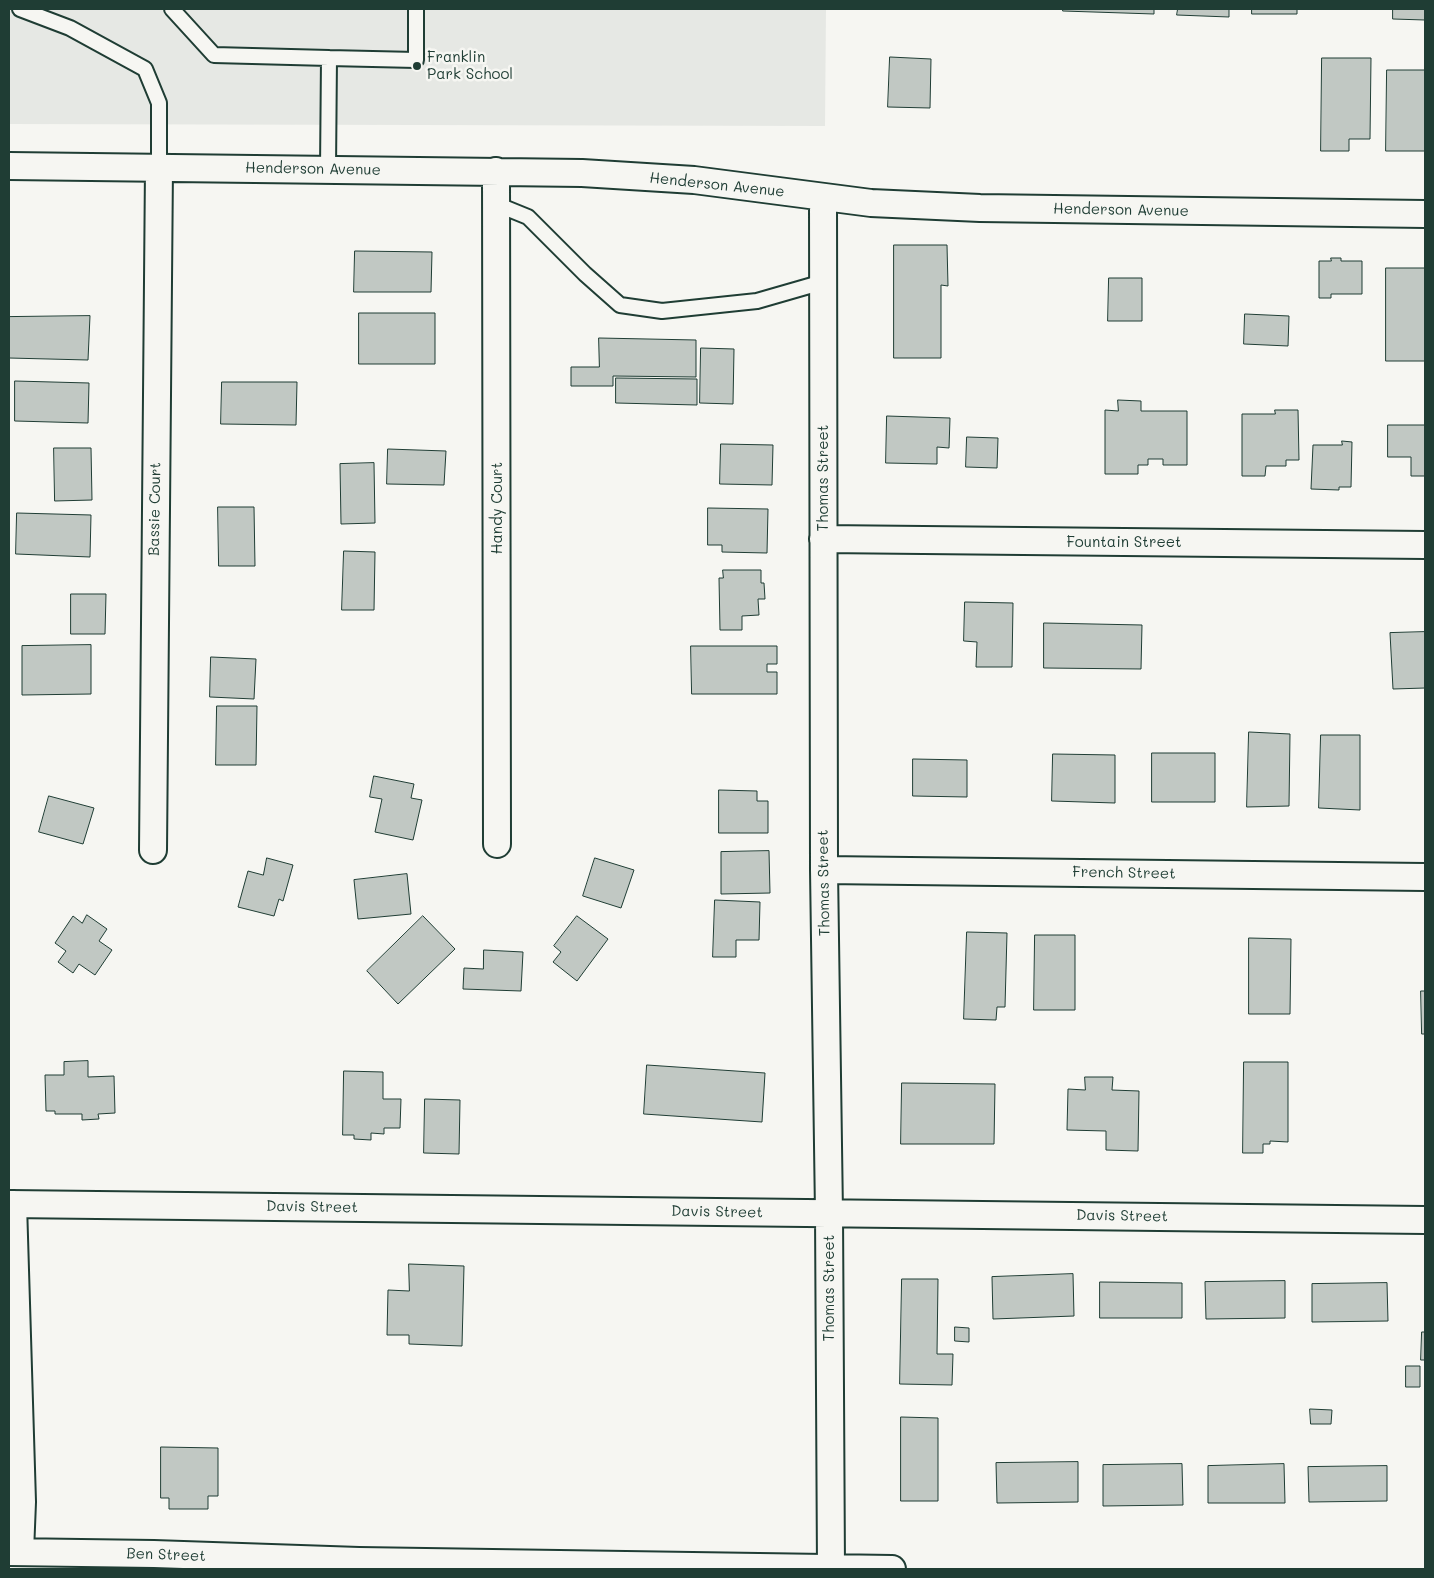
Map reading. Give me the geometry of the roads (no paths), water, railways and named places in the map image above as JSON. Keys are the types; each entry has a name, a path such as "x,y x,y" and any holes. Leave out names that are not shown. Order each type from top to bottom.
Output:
{"street":[{"name":"Henderson Avenue","path":"9,166 582,173 694,180 871,203 980,208 1425,214"},
{"name":"Bassie Court","path":"153,850 159,167"},
{"name":"Handy Court","path":"496,171 497,844"},
{"name":"Thomas Street","path":"823,197 824,870 829,1213 831,1568"},
{"name":"Fountain Street","path":"823,540 1425,544"},
{"name":"French Street","path":"824,870 1425,877"},
{"name":"Davis Street","path":"11,1204 1425,1220"},
{"path":"11,1204 22,1502 15,1552"},
{"name":"Ben Street","path":"15,1552 164,1554 359,1561 892,1569"}],"lane":[{"path":"20,9 70,28 145,69 159,103 159,167"},
{"path":"172,9 214,55 416,60 416,9"},
{"path":"328,169 330,58"},
{"path":"496,204 528,217 585,274 620,305 662,311 757,301 823,282"}],"place":[{"name":"Franklin Park School","path":"417,66"}]}
